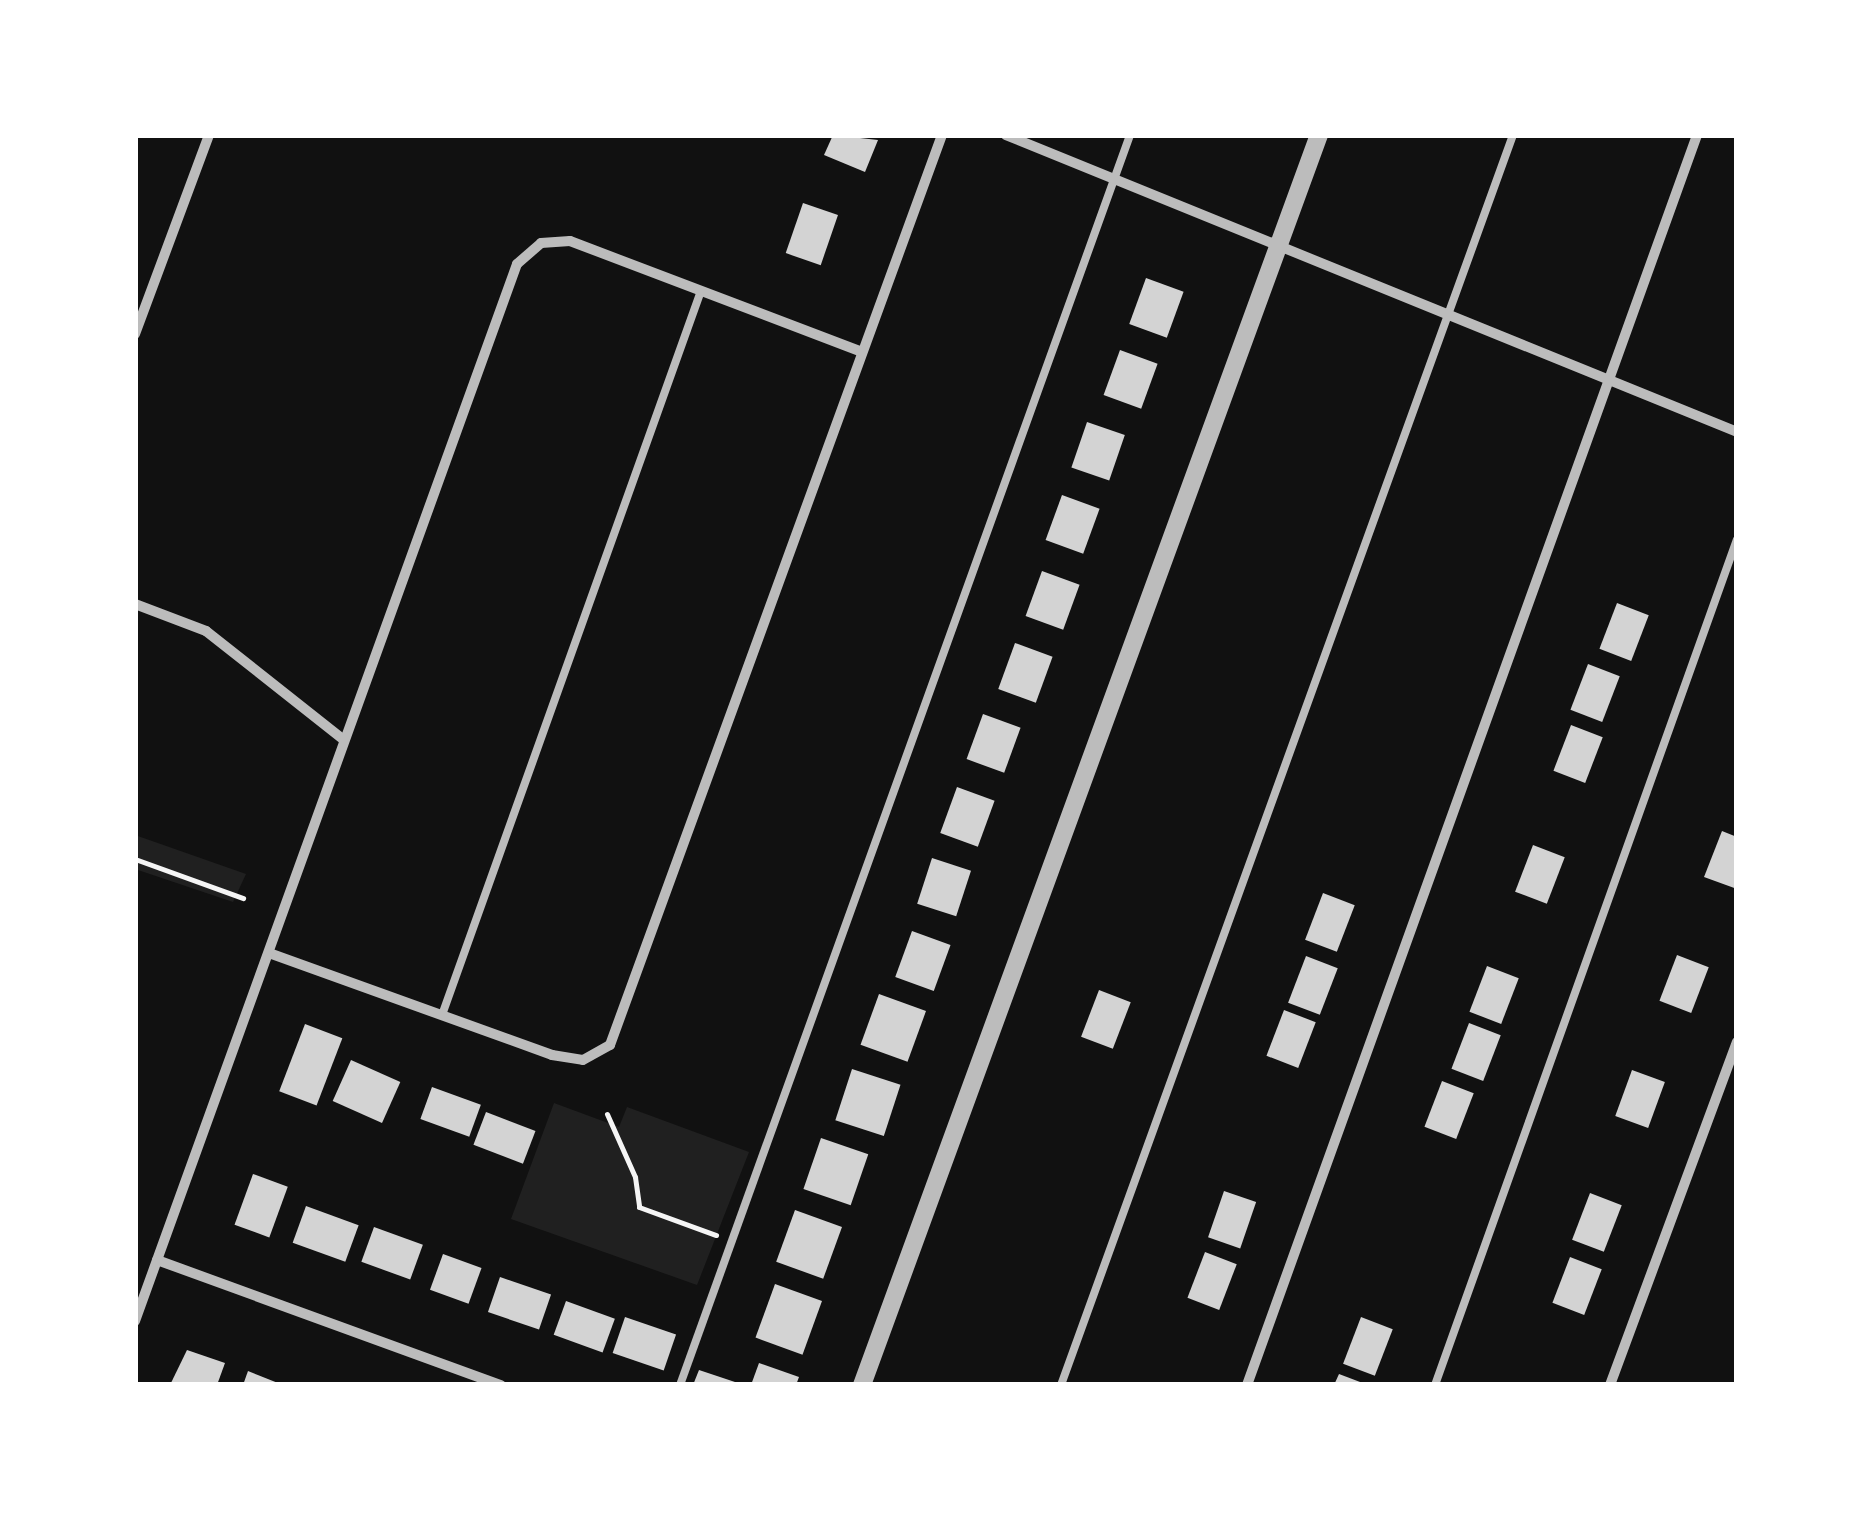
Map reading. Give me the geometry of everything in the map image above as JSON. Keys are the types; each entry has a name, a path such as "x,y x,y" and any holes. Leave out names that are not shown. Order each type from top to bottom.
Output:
{"street":[{"path":"135,334 209,135"},
{"path":"268,953 552,1055 583,1060 610,1045 859,351 942,135"},
{"path":"1006,135 1737,432"},
{"path":"862,1385 1274,245 1319,135"},
{"path":"1246,1385 1697,135"},
{"path":"135,1321 517,264 541,244 570,240 859,351"},
{"path":"135,604 206,631 344,740"},
{"path":"1610,1385 1737,1042"},
{"path":"158,1260 501,1385"}],"lane":[{"path":"680,1385 1130,135"},
{"path":"1061,1385 1513,135"},
{"path":"442,1016 701,291"},
{"path":"1435,1385 1737,540"}],"path":[{"path":"135,859 242,898"},
{"path":"607,1114 635,1177 639,1207 732,1241"}],"shaded area":[{"path":"135,835 246,874 233,902 135,869"},
{"path":"554,1103 619,1127 627,1107 749,1152 697,1285 511,1219"}],"building":[{"path":"833,135 878,140 865,172 824,155"},
{"path":"803,203 838,215 821,265 786,253"},
{"path":"1146,278 1184,292 1167,338 1129,324"},
{"path":"1120,350 1158,364 1141,409 1104,395"},
{"path":"1087,422 1125,435 1109,480 1071,467"},
{"path":"1062,495 1100,509 1083,554 1046,540"},
{"path":"1042,571 1080,585 1063,630 1026,616"},
{"path":"1617,603 1649,615 1631,661 1599,649"},
{"path":"1015,643 1053,657 1036,703 998,689"},
{"path":"1588,664 1620,676 1602,722 1570,710"},
{"path":"983,714 1021,728 1004,773 967,759"},
{"path":"1571,725 1603,737 1585,783 1553,771"},
{"path":"957,787 995,801 978,847 940,833"},
{"path":"1722,831 1737,837 1737,889 1704,877"},
{"path":"1533,845 1565,857 1547,904 1515,892"},
{"path":"932,858 971,871 956,916 917,904"},
{"path":"1323,893 1355,905 1337,952 1305,940"},
{"path":"912,931 951,945 934,991 895,977"},
{"path":"1677,955 1709,967 1691,1013 1659,1001"},
{"path":"1306,956 1338,968 1320,1015 1288,1003"},
{"path":"1487,966 1519,978 1501,1024 1469,1012"},
{"path":"1099,990 1131,1002 1113,1049 1081,1037"},
{"path":"879,994 926,1011 908,1062 861,1045"},
{"path":"1284,1010 1316,1022 1298,1068 1266,1056"},
{"path":"1469,1023 1501,1035 1483,1081 1451,1069"},
{"path":"305,1024 342,1038 317,1106 279,1091"},
{"path":"351,1060 400,1082 382,1123 333,1101"},
{"path":"852,1069 901,1085 884,1136 835,1120"},
{"path":"1632,1070 1665,1082 1648,1128 1615,1116"},
{"path":"1442,1081 1474,1093 1456,1139 1424,1127"},
{"path":"432,1087 481,1105 469,1137 420,1119"},
{"path":"486,1112 535,1131 523,1164 473,1145"},
{"path":"821,1138 868,1154 851,1205 803,1189"},
{"path":"253,1174 288,1187 269,1237 235,1225"},
{"path":"1224,1191 1256,1202 1240,1248 1208,1237"},
{"path":"1590,1193 1622,1205 1604,1252 1572,1240"},
{"path":"306,1206 359,1225 345,1262 293,1243"},
{"path":"795,1210 842,1227 823,1279 776,1262"},
{"path":"374,1227 423,1245 410,1280 361,1262"},
{"path":"1205,1252 1237,1264 1219,1310 1187,1298"},
{"path":"443,1254 482,1268 469,1304 430,1290"},
{"path":"1570,1257 1602,1269 1584,1315 1552,1303"},
{"path":"500,1277 551,1295 539,1330 488,1312"},
{"path":"775,1284 822,1301 802,1355 756,1338"},
{"path":"566,1301 615,1319 603,1353 554,1335"},
{"path":"625,1317 676,1335 664,1371 613,1353"},
{"path":"1361,1317 1393,1329 1375,1376 1343,1364"},
{"path":"187,1350 225,1363 217,1385 170,1385"},
{"path":"759,1363 799,1377 796,1385 751,1385"},
{"path":"699,1370 741,1384 741,1385 693,1385"},
{"path":"248,1371 283,1385 243,1385"},
{"path":"1339,1374 1368,1385 1334,1385"}]}
